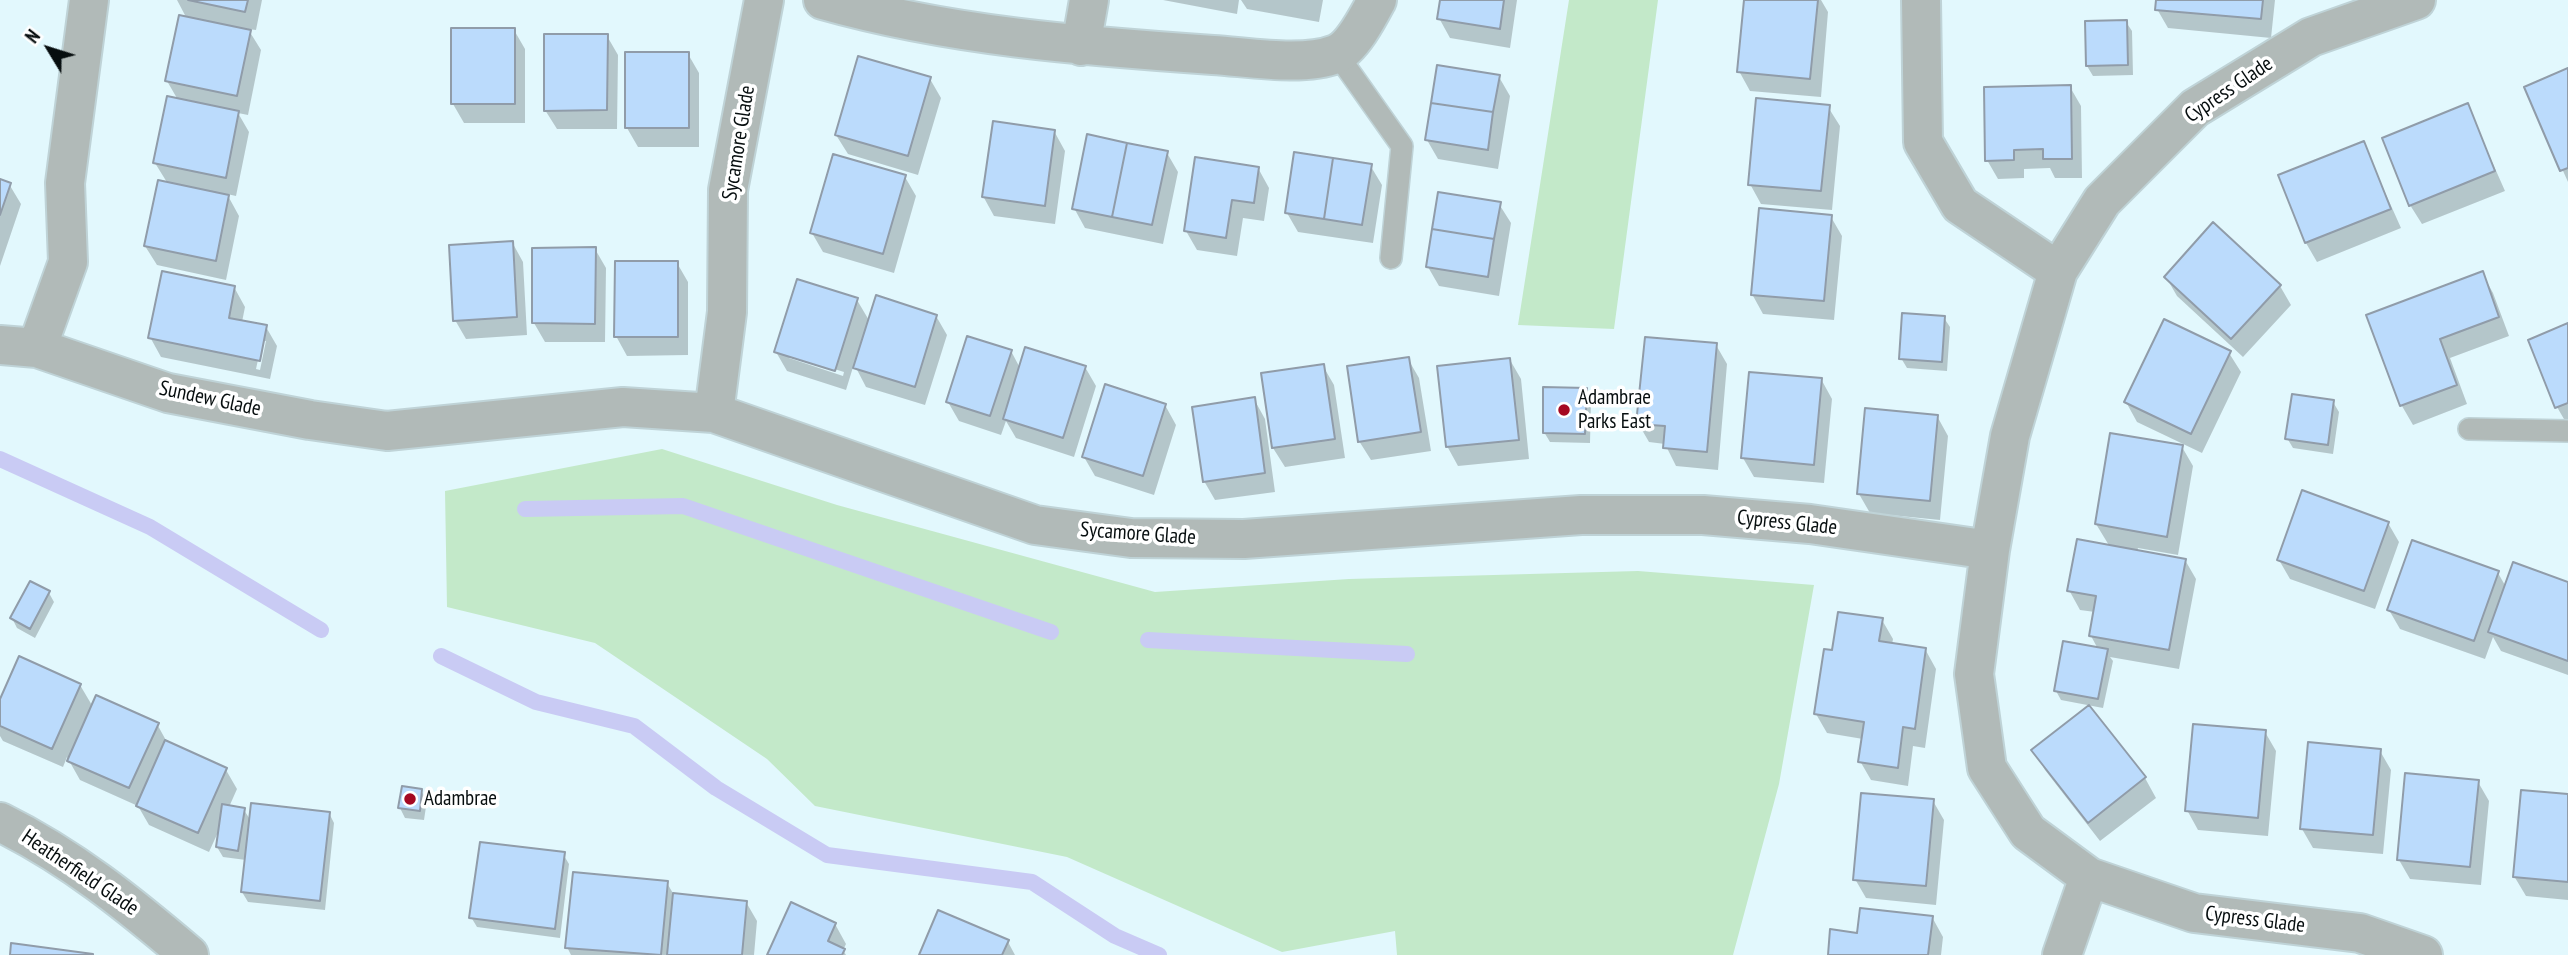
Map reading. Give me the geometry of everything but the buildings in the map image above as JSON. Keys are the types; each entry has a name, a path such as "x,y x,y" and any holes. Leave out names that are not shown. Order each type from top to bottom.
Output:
{"street":[{"name":"Sundew Glade","path":"89,0 65,183 68,262 19,346 168,393 310,420 387,431"},
{"name":"Sycamore Glade","path":"714,413 727,312 728,190 764,0"},
{"path":"823,0 888,18 1081,46 1292,60 1337,54 1365,24 1377,0"},
{"path":"1081,46 1089,0"},
{"path":"1921,0 1923,142 1960,205 2059,271"},
{"name":"Cypress Glade","path":"2416,0 2311,37 2195,108 2102,201 2059,271 2010,436 1990,550 1974,674 1987,768 2028,832 2089,877 2194,913 2360,933 2423,955"},
{"name":"Sycamore Glade","path":"387,431 623,407 714,413 1035,525 1130,538 1244,540 1581,515"},
{"name":"Cypress Glade","path":"1581,515 1703,515 1810,524 1990,550"},
{"name":"Heatherfield Glade","path":"0,822 41,842 113,890 189,955"},
{"path":"2062,955 2089,877"}],"lane":[{"path":"1337,54 1402,146 1391,258"},
{"path":"2469,429 2568,431"}],"green space":[{"path":"1569,0 1658,0 1614,329 1518,325"},
{"path":"662,449 837,505 1155,592 1349,579 1638,571 1814,585 1779,784 1733,955 1397,955 1395,931 1282,952 1067,857 815,806 767,759 595,643 447,607 445,491"}],"waterway":[{"path":"0,459 150,527 321,630"},
{"path":"525,509 683,506 1051,632"},
{"path":"1148,640 1407,654"},
{"path":"441,656 536,702 634,726 716,788 827,855 1032,882 1115,936 1159,955"}],"place":[{"name":"Adambrae Parks East","path":"1564,410"},
{"name":"Adambrae","path":"410,799"}]}
